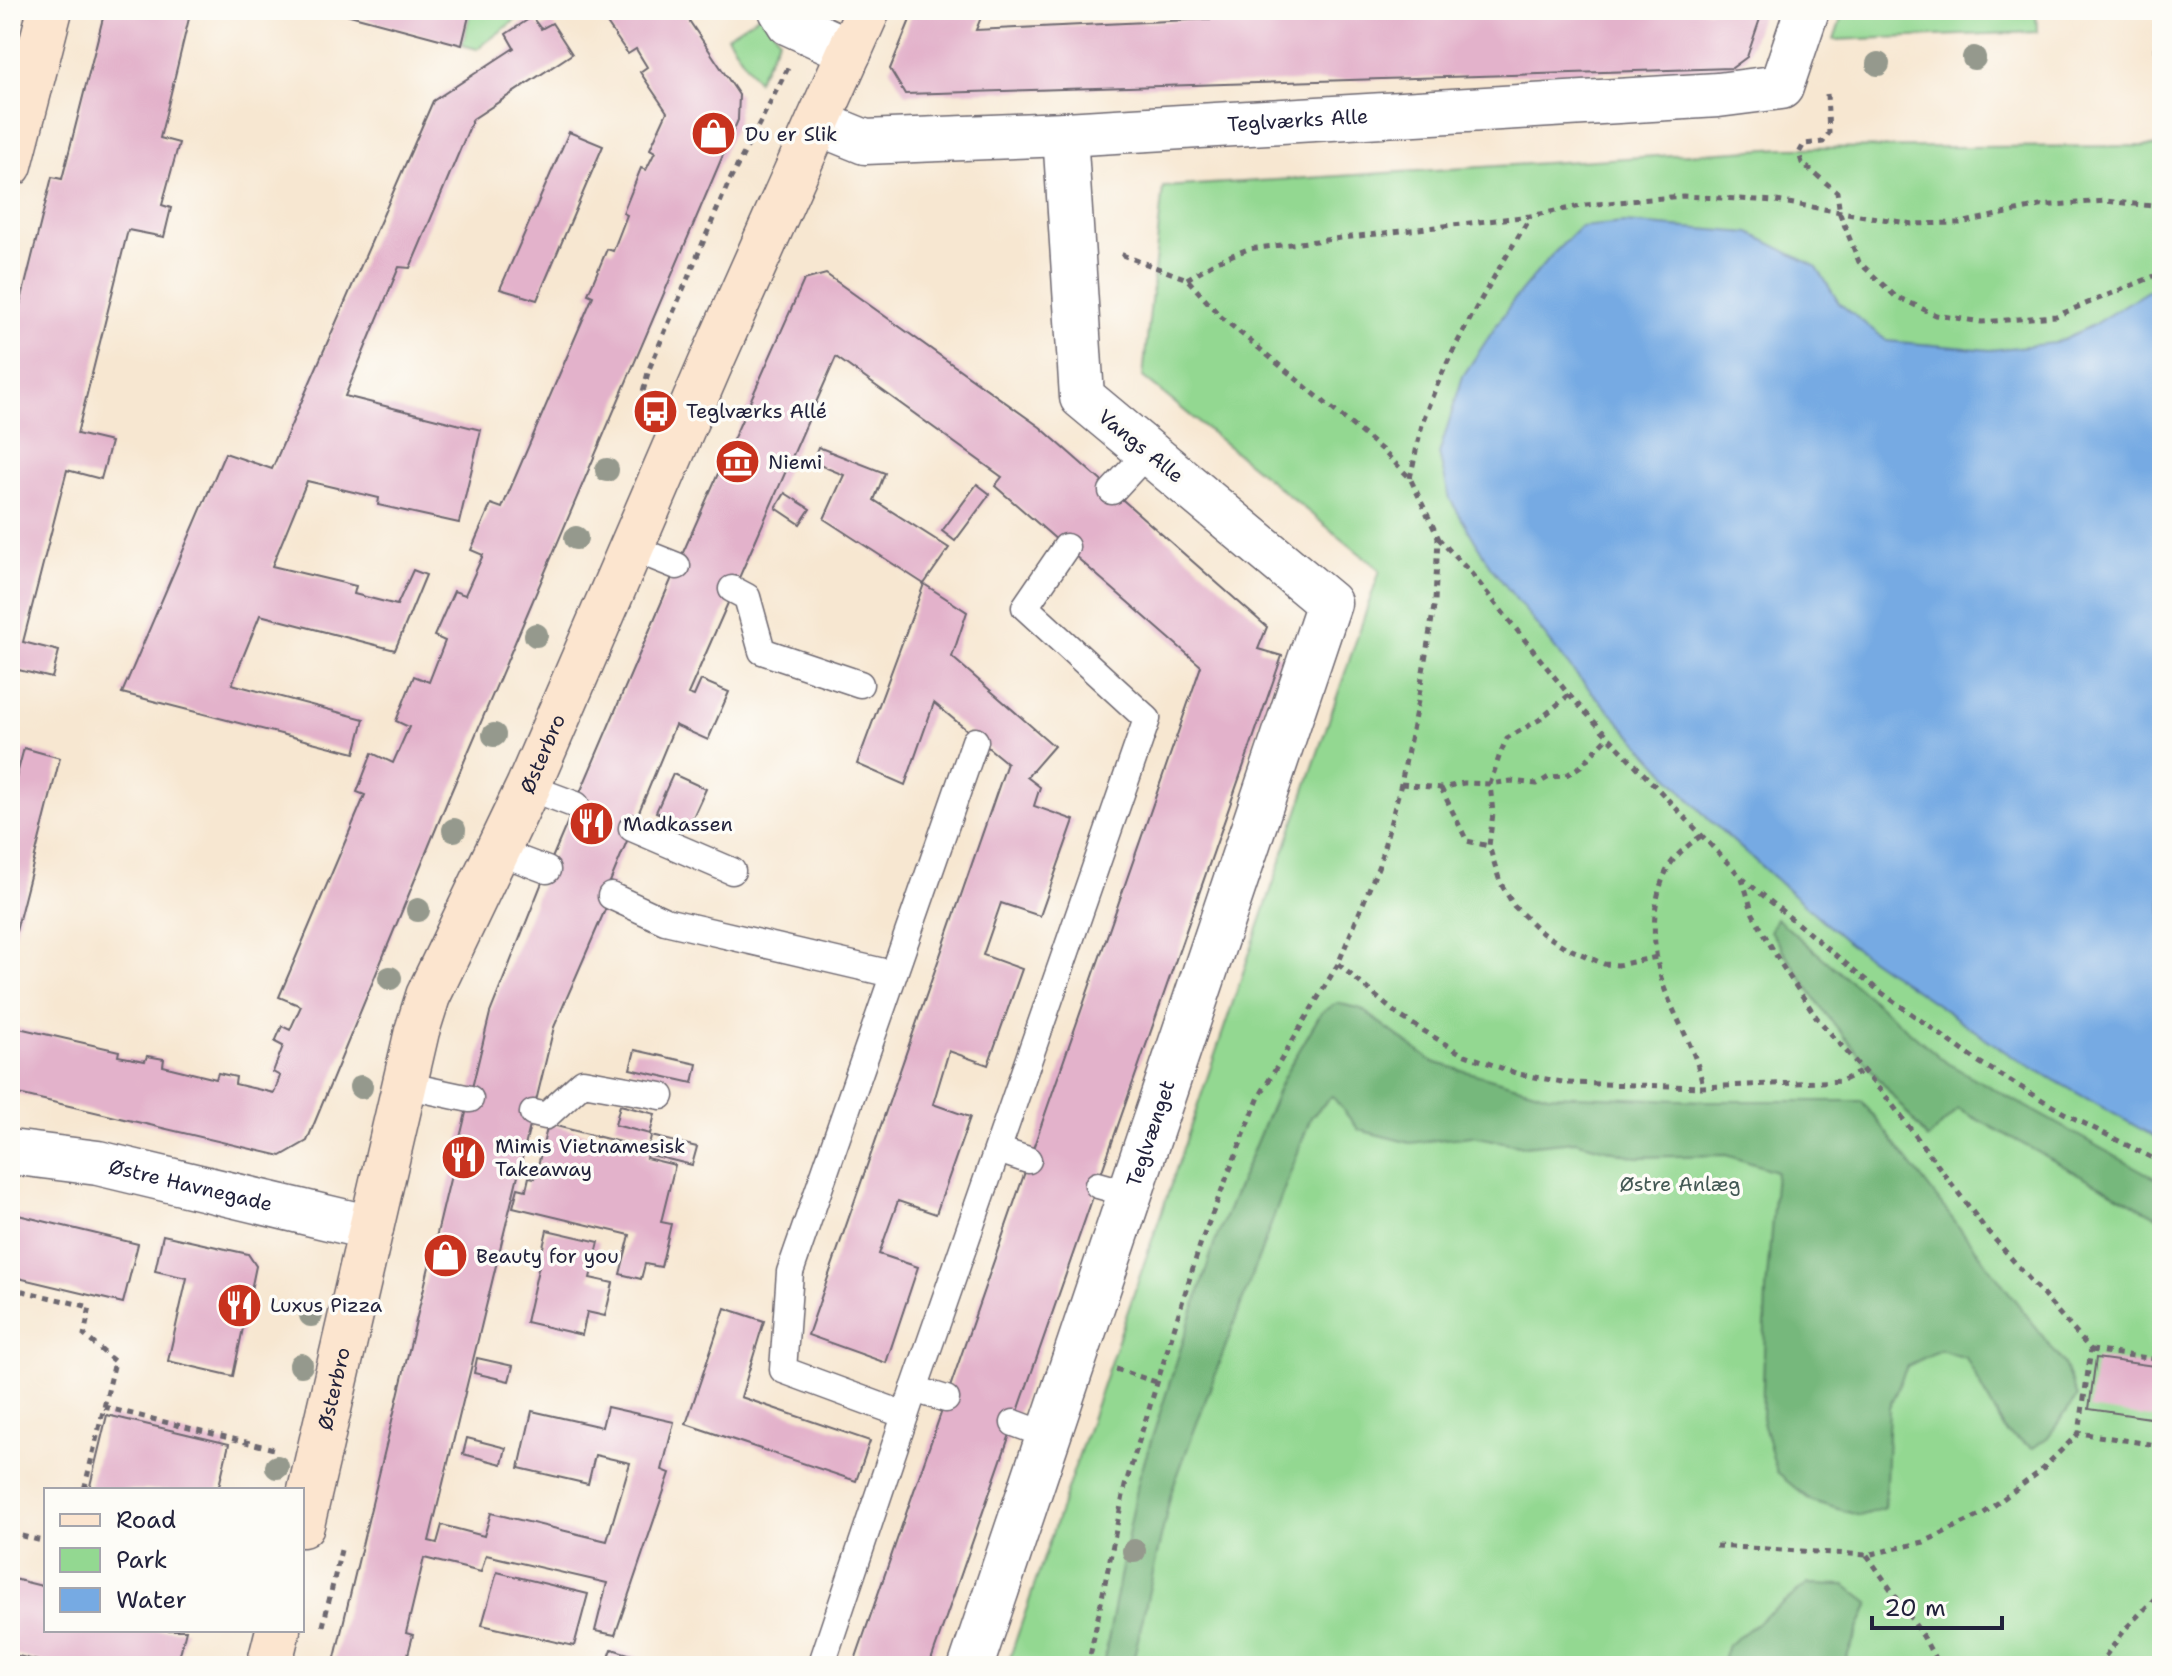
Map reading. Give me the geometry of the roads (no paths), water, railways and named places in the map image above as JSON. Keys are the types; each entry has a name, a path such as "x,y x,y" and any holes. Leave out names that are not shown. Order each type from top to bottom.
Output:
{"street":[{"path":"10,165 50,10"},
{"path":"781,10 789,23 850,51"},
{"name":"Østerbro","path":"304,1516 404,1085 428,996 499,852 868,10"},
{"name":"Teglværks Alle","path":"818,123 865,142 1065,134 1718,95 1781,87 1807,10"},
{"name":"Vangs Alle","path":"1065,134 1082,397 1329,603"},
{"name":"Teglvænget","path":"971,1666 1032,1429 1114,1190 1329,603"},
{"name":"Østre Havnegade","path":"10,1152 98,1163 371,1228"},
{"path":"269,1666 278,1632"}],"lane":[{"path":"1112,491 1138,443"},
{"path":"821,1666 1147,719 1025,607 1066,547"},
{"path":"632,548 677,566"},
{"path":"732,589 747,597 762,651 860,684"},
{"path":"905,1415 783,1370 790,1272 975,741"},
{"path":"528,787 576,805"},
{"path":"632,828 732,871"},
{"path":"499,852 547,870"},
{"path":"611,896 665,921 892,974"},
{"path":"533,1113 546,1116 583,1082 661,1096"},
{"path":"404,1085 470,1099"},
{"path":"998,1150 1028,1160"},
{"path":"914,1389 946,1399"}],"water":[{"path":"1624,223 1750,233 1817,267 1839,303 1887,341 1990,350 2055,343 2091,326 2162,282 2162,1141 2010,1055 1849,944 1708,819 1572,670 1490,566 1450,499 1439,454 1463,376 1512,302 1580,227"}],"place":[{"name":"Du er Slik","path":"714,134"},
{"name":"Teglværks Allé","path":"655,411"},
{"name":"Niemi","path":"737,462"},
{"name":"Madkassen","path":"592,824"},
{"name":"Mimis Vietnamesisk Takeaway","path":"464,1157"},
{"name":"Beauty for you","path":"445,1256"},
{"name":"Luxus Pizza","path":"239,1305"}],"park label":[{"name":"Østre Anlæg","path":"1680,1184"}]}
